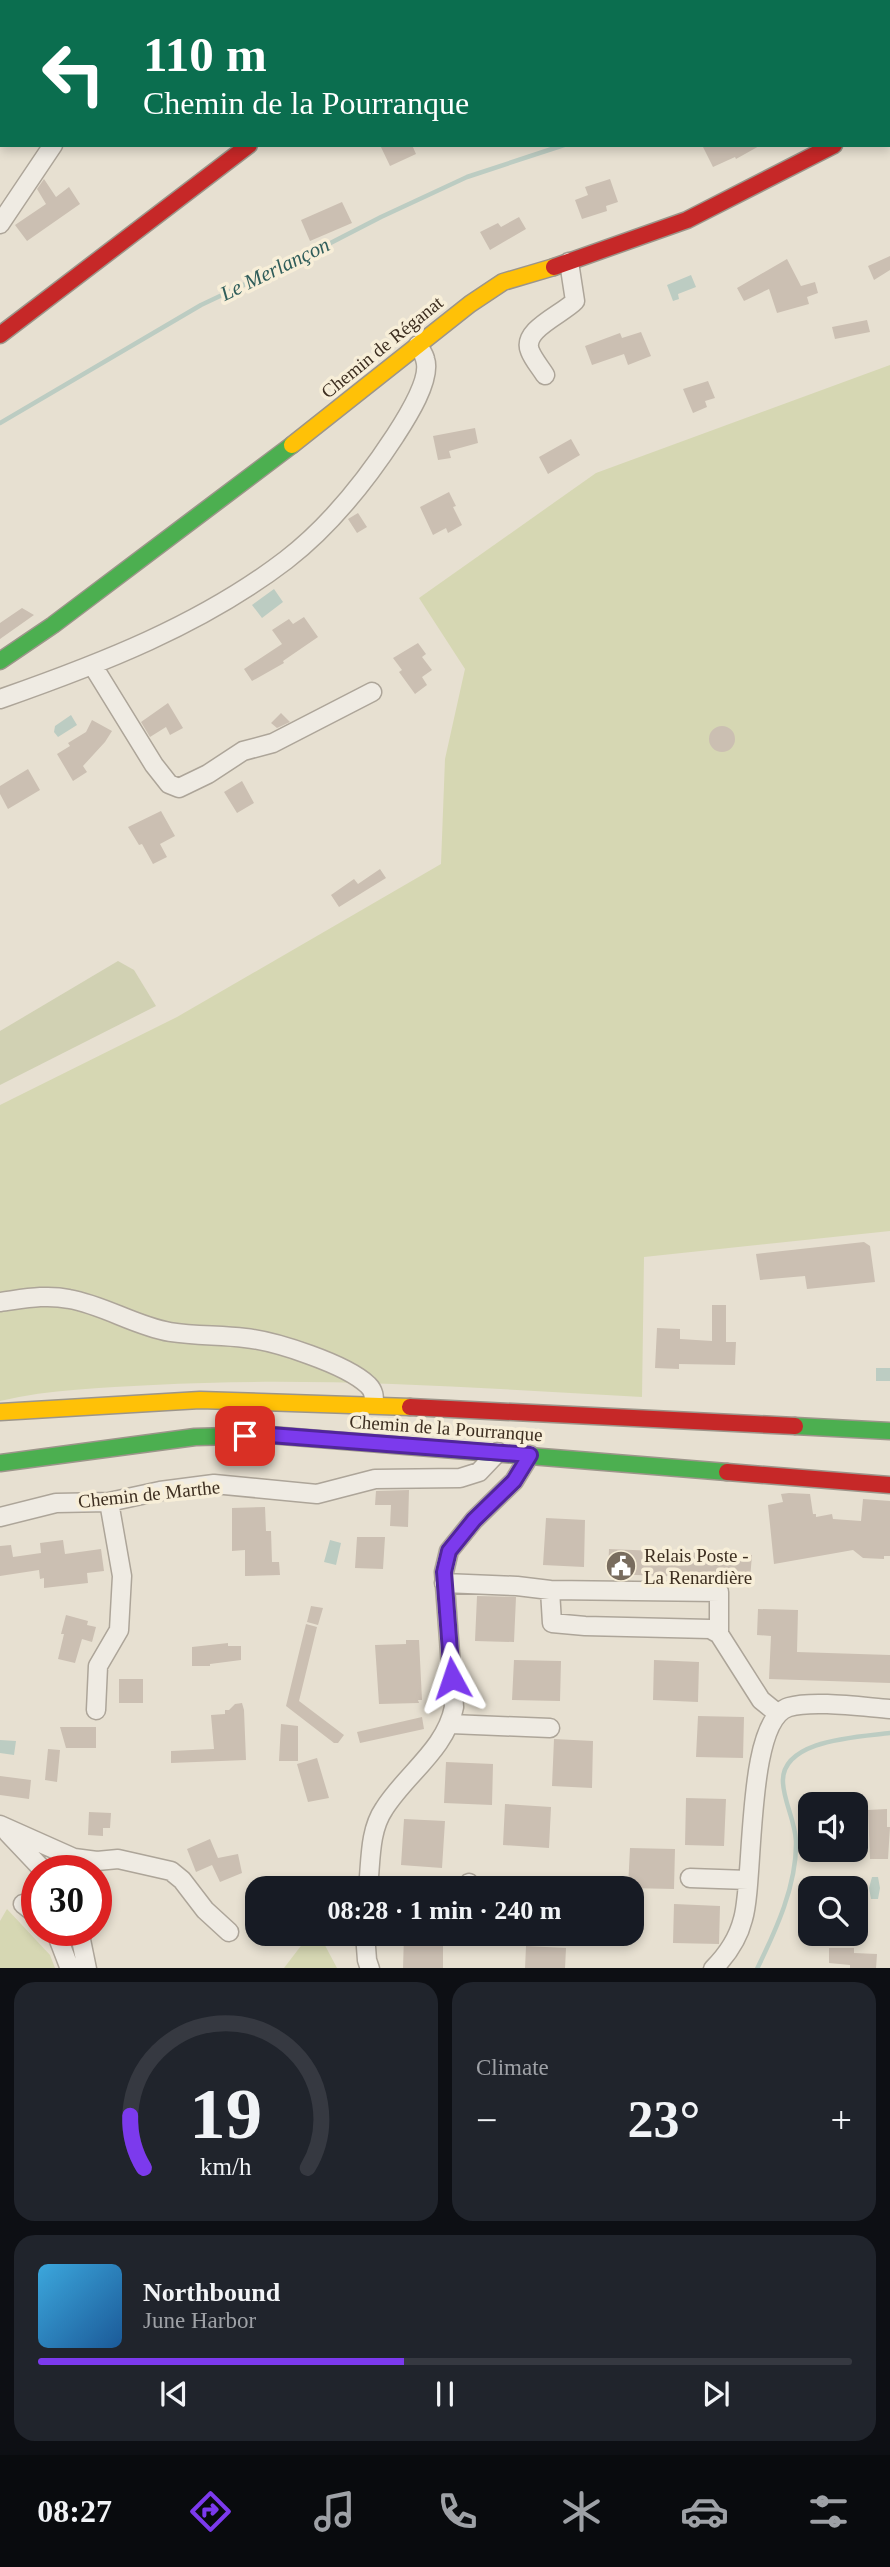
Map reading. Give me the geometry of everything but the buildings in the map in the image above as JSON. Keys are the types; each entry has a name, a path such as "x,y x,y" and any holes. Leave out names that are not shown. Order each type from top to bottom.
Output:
{"street":[{"path":"0,224 52,147"},
{"path":"0,335 246,147"},
{"name":"Chemin de Réganat","path":"0,661 53,625 303,438 470,304 503,282 569,262 687,220 830,147"},
{"path":"545,375 528,349 529,337 575,301 569,262"},
{"path":"0,318 41,302"},
{"path":"0,699 93,667 199,617 286,560 324,526 356,491 408,416 425,380 426,361 418,345"},
{"path":"93,667 154,765 169,784 179,788 208,774 243,751 273,743 372,692"},
{"path":"0,1302 39,1297 68,1299 146,1326 172,1332 248,1338 303,1353 348,1371 369,1386 374,1394 374,1404"},
{"path":"0,1412 200,1401 374,1404 890,1430"},
{"path":"0,1420 47,1409"},
{"name":"Chemin de la Pourranque","path":"0,1463 195,1437 270,1435 890,1485"},
{"name":"Chemin de Marthe","path":"0,1517 56,1503 109,1502 214,1484 317,1494 375,1479 460,1478 479,1472 498,1452"},
{"path":"369,1876 375,1827 384,1808 441,1740 451,1724 454,1707 444,1583 449,1551 474,1520 514,1481 530,1455"},
{"path":"96,1710 98,1666 119,1630 122,1576 109,1502"},
{"path":"444,1583 550,1590 578,1588 719,1592 719,1634"},
{"path":"550,1590 552,1623 710,1629 719,1634 761,1700 777,1713"},
{"path":"714,1968 735,1942 744,1917 762,1752 768,1728 777,1713 789,1707 810,1705 890,1709"},
{"path":"451,1724 550,1728"},
{"path":"0,1826 28,1855"},
{"path":"0,1826 74,1858 97,1861 118,1859 171,1871 182,1880 205,1910 229,1932"},
{"path":"691,1878 748,1880"},
{"path":"61,1946 70,1968"},
{"path":"82,1946 87,1968"},
{"path":"366,1946 370,1968"}],"green space":[{"path":"890,365 890,1231 644,1257 642,1397 398,1384 275,1382 95,1388 0,1401 0,1105 177,1017 441,864 445,759 465,669 419,598 596,473"},
{"path":"118,961 134,970 156,1006 0,1085 0,1031"},
{"path":"7,1909 21,1924 21,1946 42,1946 50,1955 55,1968 0,1968 0,1921"},
{"path":"301,1946 325,1946 337,1968 284,1968"}],"shaded area":[{"path":"691,275 696,287 678,294 679,299 673,301 667,285"},
{"path":"274,589 283,602 262,618 252,605"},
{"path":"71,715 77,725 58,737 54,732 55,726"},
{"path":"876,1368 890,1368 890,1381 876,1381"},
{"path":"330,1540 341,1543 336,1565 324,1562"},
{"path":"0,1740 16,1741 14,1755 0,1753"},
{"path":"872,1877 878,1877 878,1899 871,1899 869,1888"}],"waterway":[{"name":"Le Merlançon","path":"0,423 201,305 467,177 558,147"},
{"path":"757,1968 784,1907 793,1874 796,1841 783,1783 786,1768 794,1757 824,1743 890,1733"}],"traffic: fast":[{"path":"0,661 53,625 292,445"},
{"path":"795,1426 890,1431"},
{"path":"0,1463 195,1437 270,1435 727,1472"}],"traffic: slow":[{"path":"292,445 470,304 503,282 554,267"},
{"path":"0,1412 200,1400 410,1407"}],"traffic: jam":[{"path":"0,335 246,147"},
{"path":"554,267 687,220 830,147"},
{"path":"410,1407 795,1426"},
{"path":"727,1472 890,1485"}],"place":[{"name":"Relais Poste - La Renardière","path":"621,1566"}],"route":[{"path":"245,1436 270,1435 530,1455 514,1481 474,1520 449,1551 444,1572 452,1678"}]}
